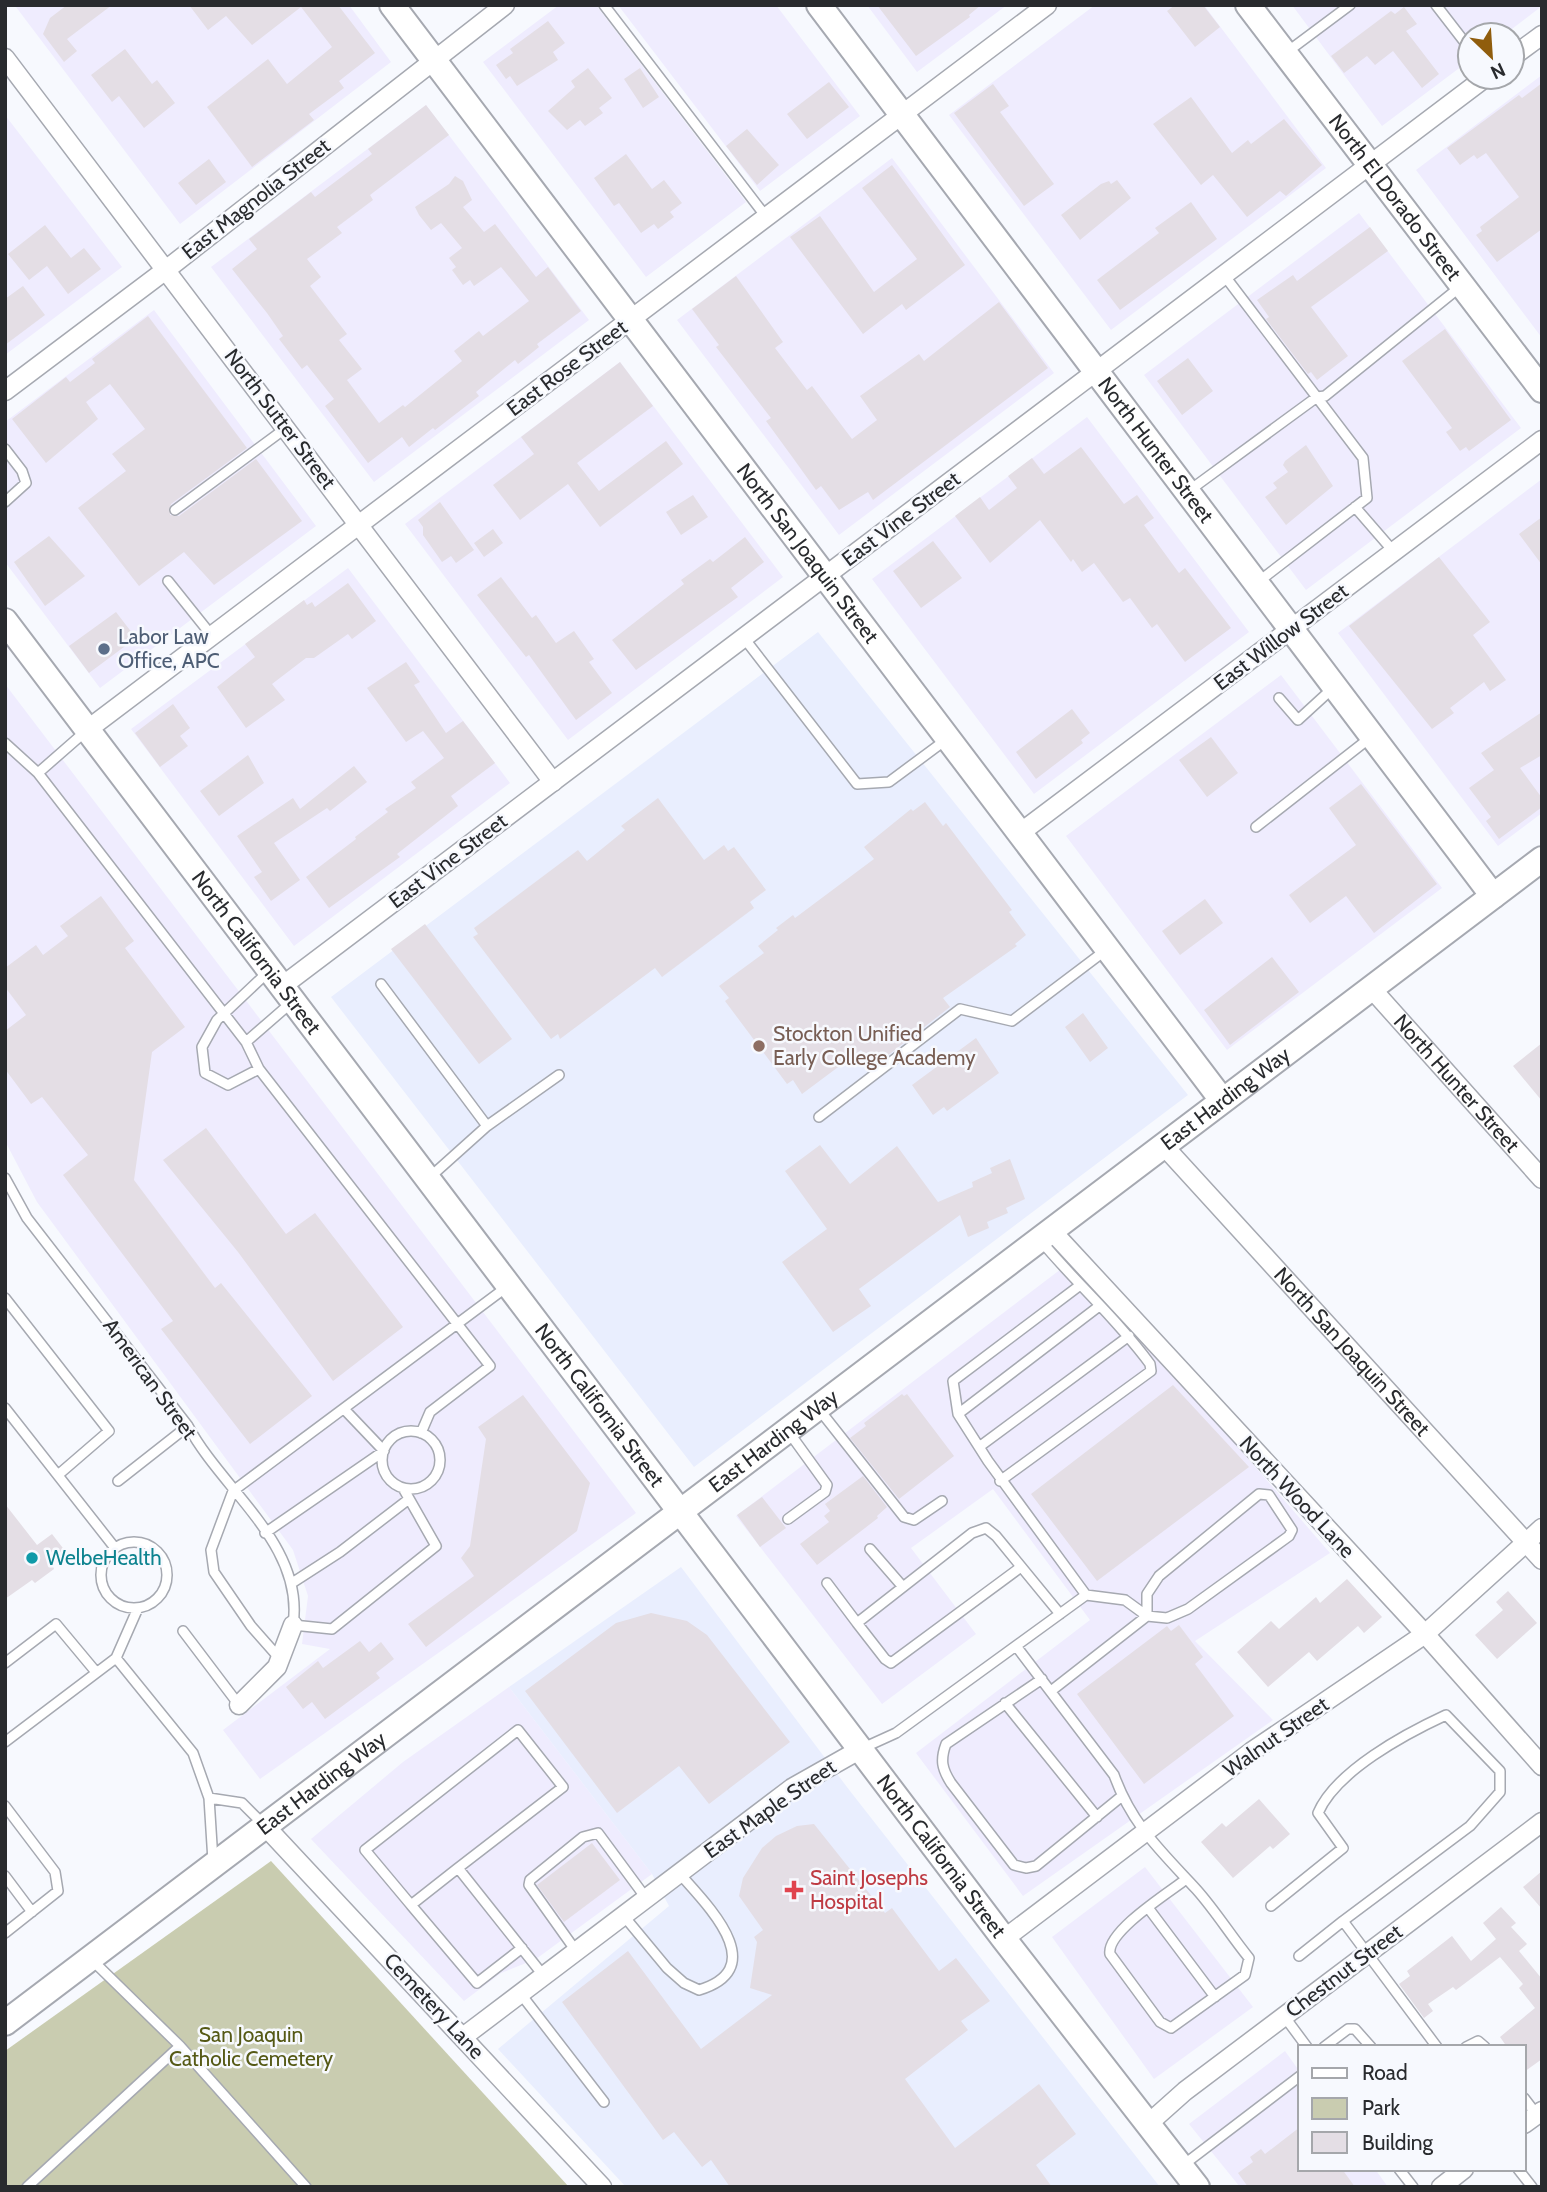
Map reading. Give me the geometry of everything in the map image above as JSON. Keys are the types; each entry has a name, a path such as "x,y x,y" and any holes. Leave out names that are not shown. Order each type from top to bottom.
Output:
{"street":[{"name":"North San Joaquin Street","path":"392,5 1222,1100"},
{"name":"East Magnolia Street","path":"5,391 167,270 505,5"},
{"name":"North Hunter Street","path":"819,5 1493,896"},
{"name":"East Rose Street","path":"87,730 1047,5"},
{"name":"North El Dorado Street","path":"1248,5 1542,390"},
{"path":"1526,47 1542,35"},
{"name":"North Sutter Street","path":"5,58 554,782"},
{"name":"East Vine Street","path":"281,986 1468,91"},
{"name":"East Willow Street","path":"1020,833 1542,440"},
{"name":"North California Street","path":"5,621 1004,1939 1197,2187"},
{"name":"East Harding Way","path":"5,2023 1542,859"},
{"name":"North Hunter Street","path":"1371,988 1542,1179"},
{"name":"North San Joaquin Street","path":"1163,1145 1542,1560"},
{"name":"North Wood Lane","path":"1044,1234 1425,1634 1542,1766"},
{"name":"Walnut Street","path":"1004,1939 1251,1752 1425,1634 1542,1528"},
{"path":"239,1705 269,1678 281,1660 293,1625"},
{"name":"East Maple Street","path":"463,2037 792,1788 861,1749"},
{"name":"Chestnut Street","path":"1148,2124 1185,2091 1542,1822"},
{"name":"Cemetery Lane","path":"265,1826 602,2187"},
{"path":"1441,2187 1461,2171"}],"lane":[{"path":"604,5 766,218"},
{"path":"1285,54 1350,5"},
{"path":"1436,5 1456,31"},
{"path":"1224,275 1363,458 1367,498 1257,583"},
{"path":"1188,491 1317,397 1325,396 1461,285"},
{"path":"175,510 286,428"},
{"path":"5,449 22,471 26,483 5,502"},
{"path":"1355,507 1394,552"},
{"path":"168,581 212,636"},
{"path":"744,638 857,784 889,782 948,738"},
{"path":"1279,698 1298,720 1335,686"},
{"path":"38,773 87,730"},
{"path":"1256,827 1372,736"},
{"path":"5,743 38,773 246,1042 259,1069 490,1366 430,1412 421,1433"},
{"path":"819,1116 960,1009 1012,1021 1107,949"},
{"path":"381,984 487,1126"},
{"path":"259,1069 228,1085 205,1073 202,1047 222,1014 281,986"},
{"path":"246,1042 281,986"},
{"path":"428,1179 487,1126 559,1075"},
{"name":"American Street","path":"5,1178 27,1218 188,1426 199,1446 286,1564 295,1597 293,1625"},
{"path":"1000,1481 1151,1371 1150,1364 1114,1317 1098,1307 1079,1286 1044,1234"},
{"path":"281,1660 251,1626 214,1572 211,1550 233,1491 509,1285"},
{"path":"1079,1286 953,1381 958,1414 1000,1481 1086,1595 1125,1600 1147,1616 1167,1618 1188,1609 1289,1536 1292,1525 1269,1495 1259,1494 1159,1576 1147,1594 1147,1616"},
{"path":"5,1298 109,1431 58,1475"},
{"path":"958,1414 1098,1307"},
{"path":"979,1447 1129,1336"},
{"path":"816,1407 904,1517 914,1521 942,1501"},
{"path":"5,1408 115,1548"},
{"path":"344,1409 384,1451"},
{"path":"118,1481 188,1426"},
{"path":"787,1429 827,1485 825,1492 788,1519"},
{"path":"293,1625 332,1629 436,1546 402,1488 394,1484 383,1469 384,1451 388,1443 403,1432 421,1433 435,1444 439,1453 437,1473 422,1486 402,1488"},
{"path":"265,1533 384,1451"},
{"path":"292,1583 340,1552 409,1499"},
{"path":"856,1623 972,1532 986,1528 996,1536 1060,1614"},
{"path":"136,1541 147,1543 164,1558 168,1580 158,1599 138,1608 117,1604 103,1588 102,1566 115,1548 136,1541"},
{"path":"870,1549 903,1587"},
{"path":"827,1583 884,1659 891,1663 1021,1567"},
{"name":"East Maple Street","path":"861,1749 896,1733 1086,1595"},
{"path":"5,1742 116,1658 138,1608"},
{"path":"1051,1691 1147,1616"},
{"path":"5,1663 56,1624 96,1672"},
{"path":"183,1631 239,1705"},
{"path":"1016,1646 1114,1775 1122,1796 1143,1833 1185,1880 1249,1958 1245,1975 1178,2026 1165,2026 1110,1954 1109,1948 1116,1934 1185,1880"},
{"path":"116,1658 193,1753 209,1798 213,1864"},
{"path":"1042,1679 946,1744 941,1758 943,1771 951,1783 1014,1865 1026,1868 1036,1866 1122,1796"},
{"path":"1004,1703 1097,1817"},
{"path":"1271,1906 1343,1848 1318,1813 1325,1796 1388,1744 1446,1715 1500,1771 1500,1792 1470,1826 1299,1956"},
{"path":"411,1905 563,1787 518,1730 365,1850 411,1905 477,1983 522,1948"},
{"path":"209,1798 242,1803 265,1826"},
{"path":"5,1806 55,1872 58,1891 5,1933"},
{"path":"576,1951 529,1885 530,1880 583,1837 598,1833 646,1898"},
{"path":"458,1868 543,1975"},
{"path":"623,1915 684,1983 698,1990 714,1985 726,1976 733,1959 730,1938 715,1914 679,1873"},
{"path":"5,1876 32,1912"},
{"path":"1149,1909 1215,1997"},
{"path":"1343,1921 1435,2045"},
{"path":"90,1958 180,2046 306,2187"},
{"path":"520,1993 604,2102"},
{"path":"1284,2016 1306,2045"},
{"path":"1327,2045 1348,2029 1355,2029 1369,2045"},
{"path":"27,2187 180,2046"},
{"path":"1181,2166 1298,2078"},
{"path":"1401,2171 1413,2187"},
{"path":"1520,2171 1532,2187"}],"shaded area":[{"path":"349,5 391,62 180,224 16,7"},
{"path":"559,5 596,5 746,202 646,277 483,62"},
{"path":"618,5 776,5 860,116 760,191"},
{"path":"867,5 1007,5 917,72"},
{"path":"1095,5 1204,5 1326,168 1111,330 949,115"},
{"path":"1292,5 1542,5 1522,21 1456,21 1456,70 1382,126"},
{"path":"1542,75 1542,338 1416,170 1521,91 1526,91 1526,87"},
{"path":"426,105 589,320 374,482 211,267"},
{"path":"5,115 122,267 5,355"},
{"path":"892,158 1054,373 839,535 677,320"},
{"path":"1359,213 1521,428 1306,590 1144,375"},
{"path":"154,310 316,526 100,688 5,562 5,422"},
{"path":"620,362 783,577 568,740 405,524"},
{"path":"1087,417 1249,632 1034,794 872,579"},
{"path":"1542,479 1542,813 1498,846 1338,633"},
{"path":"348,568 510,783 294,946 131,729"},
{"name":"Stockton Unified Early College Academy","path":"818,632 1188,1095 694,1467 331,997"},
{"path":"1281,675 1442,888 1227,1050 1066,836"},
{"path":"5,684 636,1513 260,1779 223,1730 330,1649 302,1644 308,1596 293,1550 37,1202 5,1141"},
{"path":"1065,1266 1153,1349 1330,1553 1195,1641 1273,1720 1023,1896 916,1753 1090,1620 993,1489 911,1548 976,1634 882,1704 736,1516"},
{"name":"Saint Josephs Hospital","path":"681,1567 850,1791 1160,2187 626,2187 498,2049 669,1906 652,1874 509,1687"},
{"path":"509,1687 652,1874 536,1959 501,1973 464,2001 311,1839 403,1762"},
{"path":"1145,1867 1253,2007 1154,2079 1052,1937"},
{"path":"1285,2051 1298,2069 1298,2171 1376,2171 1388,2187 1240,2187 1189,2124"}],"green space":[{"name":"San Joaquin Catholic Cemetery","path":"271,1861 569,2187 5,2187 5,2051"}],"building":[{"path":"67,5 112,5 67,39 77,51 64,62 43,34 50,18"},
{"path":"189,5 338,5 375,53 339,81 344,88 309,114 314,120 252,167 207,107 268,59 287,84 332,47 301,7 252,45 226,16 208,30"},
{"path":"877,5 981,5 970,17 916,56"},
{"path":"1175,5 1203,5 1220,27 1195,47 1167,11"},
{"path":"1404,7 1417,24 1406,31 1439,74 1422,88 1393,51 1375,65 1367,56 1344,73 1331,56 1391,11 1395,14"},
{"path":"548,21 565,43 553,52 558,60 517,86 510,76 506,79 496,65 513,53 510,49"},
{"path":"125,49 152,84 157,80 175,103 144,128 119,96 112,102 91,75"},
{"path":"588,68 612,98 599,108 603,113 585,126 580,120 567,130 548,111 575,87 571,81"},
{"path":"640,68 659,97 643,108 624,79"},
{"path":"829,82 849,107 807,139 787,114"},
{"path":"1542,83 1542,229 1497,262 1476,235 1482,231 1480,227 1519,197 1486,153 1477,159 1474,155 1460,165 1447,148 1519,95 1522,98"},
{"path":"993,84 1009,106 1000,112 1054,184 1024,206 954,113"},
{"path":"1191,97 1232,153 1248,140 1251,144 1284,119 1322,165 1286,196 1280,191 1247,217 1213,175 1201,185 1153,124"},
{"path":"426,105 449,135 370,195 373,200 337,227 342,233 307,259 321,277 310,286 347,334 339,340 362,369 347,380 379,423 403,405 405,407 462,361 454,351 479,331 483,336 529,301 501,267 474,286 470,280 463,285 452,270 456,267 449,258 462,248 441,223 431,230 419,215 415,207 449,184 455,176 463,181 472,200 463,207 484,232 495,224 536,277 548,267 581,311 537,344 539,347 518,364 515,360 476,392 479,396 435,430 433,428 409,447 402,437 368,463 325,406 334,399 307,365 302,369 279,339 283,336 267,313 232,269 257,249 249,239 311,192 315,197 372,154 368,149"},
{"path":"747,129 779,165 757,185 726,146"},
{"path":"626,154 652,189 664,180 682,203 670,212 674,217 658,229 654,224 641,233 619,203 614,206 594,178"},
{"path":"209,159 226,182 196,205 178,183"},
{"path":"892,165 965,265 906,310 902,304 863,334 790,237 820,216 874,292 917,259 862,188"},
{"path":"1117,180 1131,198 1080,240 1061,215 1101,184 1109,181 1111,184"},
{"path":"1191,202 1217,239 1120,310 1097,280 1159,233 1155,228"},
{"path":"45,225 71,258 84,248 101,269 68,294 47,266 29,280 8,254"},
{"path":"1370,227 1388,251 1311,307 1348,356 1317,380 1311,372 1308,374 1266,319 1269,317 1257,300 1293,275 1297,281"},
{"path":"736,276 783,342 775,348 807,390 812,386 852,439 877,420 860,396 919,354 924,361 999,302 1048,368 873,500 868,492 839,510 821,486 816,490 766,421 771,418 716,347 719,345 692,309"},
{"path":"23,286 45,315 5,345 5,299"},
{"path":"148,316 247,448 171,504 170,515 179,516 256,459 302,521 214,585 184,552 139,586 78,508 126,471 112,454 145,429 110,384 86,402 98,419 46,463 12,419 66,377 70,382 95,363 92,359"},
{"path":"1445,329 1511,420 1469,451 1466,447 1460,451 1446,432 1452,428 1402,361"},
{"path":"1188,358 1213,391 1182,415 1157,381"},
{"path":"620,362 653,406 577,463 599,491 666,441 683,464 600,527 568,484 520,520 493,485 534,454 521,437"},
{"path":"1306,445 1333,486 1286,525 1265,497 1277,488 1273,483 1288,472 1283,465 1285,461"},
{"path":"1081,447 1124,504 1137,495 1154,518 1144,525 1179,573 1185,568 1231,628 1185,662 1157,624 1152,628 1130,598 1123,602 1094,563 1082,572 1073,559 1071,562 1040,520 990,563 955,516 980,497 989,510 1017,488 1008,476 1032,458 1044,474"},
{"path":"693,495 708,517 681,535 666,512"},
{"path":"440,502 474,550 456,563 451,556 442,562 423,535 423,527 418,520"},
{"path":"1542,517 1542,565 1519,534"},
{"path":"493,529 503,543 484,557 474,543"},
{"path":"49,536 85,576 45,606 14,562"},
{"path":"745,537 764,562 731,588 738,597 636,670 612,640 684,584 681,580 710,559 713,562"},
{"path":"933,541 962,578 921,608 893,571"},
{"path":"1439,557 1490,622 1473,635 1506,680 1490,691 1484,682 1450,708 1454,713 1432,729 1349,626"},
{"path":"501,577 532,618 536,615 556,643 574,631 594,659 589,662 612,693 576,720 529,655 526,657 477,595"},
{"path":"348,583 376,621 352,639 348,634 314,658 306,658 272,684 285,700 246,728 217,687 255,657 245,644 304,600 307,605 312,602 315,607"},
{"path":"116,612 136,638 89,673 69,646"},
{"path":"406,662 420,682 414,685 446,733 463,721 495,763 451,796 458,806 397,854 400,857 329,908 306,877 388,812 385,809 416,788 411,782 444,758 423,731 406,742 367,688"},
{"path":"173,704 190,728 180,736 188,746 160,767 135,733"},
{"path":"1072,709 1090,733 1081,740 1083,743 1036,779 1016,752"},
{"path":"1542,712 1542,755 1520,768 1542,798 1542,807 1499,839 1486,821 1491,817 1469,788 1494,770 1481,753"},
{"path":"1211,737 1238,773 1207,797 1179,760"},
{"path":"248,755 264,783 219,816 200,791"},
{"path":"354,766 367,782 330,811 327,808 274,843 300,880 271,901 254,877 262,872 237,836 293,798 300,809"},
{"path":"1361,784 1437,884 1374,933 1346,896 1310,923 1289,895 1356,845 1329,808"},
{"path":"658,798 704,860 724,845 728,851 734,847 766,890 750,902 754,908 662,977 655,968 560,1039 558,1034 551,1039 473,937 478,934 474,928 578,850 587,861 625,830 621,826"},
{"path":"925,802 943,826 946,823 1012,910 1009,912 1026,935 1015,944 1017,946 943,998 950,1007 873,1067 861,1050 802,1094 793,1080 787,1084 725,1001 729,998 719,986 764,953 758,946 778,930 776,928 793,915 795,918 874,859 864,847 911,809 913,811"},
{"path":"101,896 134,941 125,948 185,1027 152,1052 134,1180 215,1288 221,1283 312,1396 250,1444 161,1329 173,1321 63,1175 88,1155 42,1097 31,1104 5,1069 5,1031 26,1015 5,987 5,968 36,945 43,955 68,936 60,926"},
{"path":"1205,899 1223,923 1180,955 1162,931"},
{"path":"425,924 512,1039 479,1064 391,949"},
{"path":"1272,957 1299,992 1230,1045 1204,1010"},
{"path":"1083,1013 1108,1048 1090,1062 1065,1027"},
{"path":"976,1038 999,1073 947,1111 944,1107 933,1115 912,1085"},
{"path":"1542,1043 1542,1101 1513,1066"},
{"path":"206,1128 286,1234 315,1213 403,1327 333,1381 238,1252 163,1160"},
{"path":"820,1145 850,1184 897,1146 938,1202 973,1187 972,1182 992,1173 990,1168 1010,1159 1025,1199 1006,1208 1008,1213 987,1222 989,1228 968,1237 960,1215 859,1289 871,1306 833,1332 782,1262 827,1229 785,1171"},
{"path":"1173,1385 1249,1467 1097,1581 1031,1494"},
{"path":"902,1394 907,1394 954,1456 899,1499 850,1438 866,1426 864,1423"},
{"path":"523,1395 590,1483 577,1531 426,1647 408,1624 474,1576 461,1558 470,1546 486,1439 478,1427"},
{"path":"863,1476 887,1507 878,1518 817,1565 800,1544 829,1522 824,1516 830,1511 825,1504"},
{"path":"762,1497 786,1528 760,1547 737,1515"},
{"name":"WelbeHealth","path":"5,1504 37,1545 52,1534 66,1552 52,1564 54,1569 35,1583 32,1580 5,1599"},
{"path":"1347,1579 1382,1617 1364,1633 1358,1626 1317,1661 1309,1652 1268,1687 1237,1652 1271,1621 1279,1629 1316,1597 1320,1603"},
{"path":"1508,1591 1537,1623 1497,1659 1475,1635 1503,1610 1496,1602"},
{"path":"651,1613 687,1621 707,1635 790,1742 709,1804 679,1766 617,1813 525,1691 616,1623"},
{"path":"1179,1625 1203,1657 1195,1664 1234,1716 1144,1784 1077,1694 1167,1626 1171,1631"},
{"path":"360,1641 369,1652 381,1642 394,1659 376,1673 380,1678 325,1719 312,1702 303,1709 286,1687 318,1661 323,1668"},
{"path":"1259,1799 1290,1834 1273,1849 1270,1846 1233,1878 1201,1842 1222,1823 1226,1827"},
{"path":"814,1824 885,1913 892,1908 939,1971 956,1958 990,2001 961,2021 968,2030 905,2079 955,2148 1039,2084 1076,2134 1036,2165 1052,2187 730,2187 711,2160 702,2167 674,2132 663,2140 562,2002 628,1951 701,2049 772,1995 750,1988 757,1942 754,1937 763,1930 739,1896 743,1878 762,1848 776,1836 797,1826"},
{"path":"592,1843 620,1880 564,1922 537,1885"},
{"path":"1542,1871 1542,1909 1523,1887"},
{"path":"1501,1907 1516,1923 1511,1927 1527,1944 1519,1951 1542,1979 1542,2059 1526,2071 1526,2045 1506,2045 1500,2037 1535,2008 1519,1988 1523,1984 1500,1957 1456,1990 1453,1987 1428,2004 1433,2011 1424,2018 1399,1984 1410,1976 1407,1971 1452,1936 1471,1961 1496,1939 1483,1923"},
{"path":"1298,2129 1298,2171 1343,2171 1355,2187 1248,2187 1238,2173 1253,2162 1250,2157 1261,2149 1265,2154"}],"place":[{"name":"Labor Law Office, APC","path":"104,649"},
{"name":"Stockton Unified Early College Academy","path":"759,1046"},
{"name":"WelbeHealth","path":"32,1558"},
{"name":"Saint Josephs Hospital","path":"794,1890"}]}
